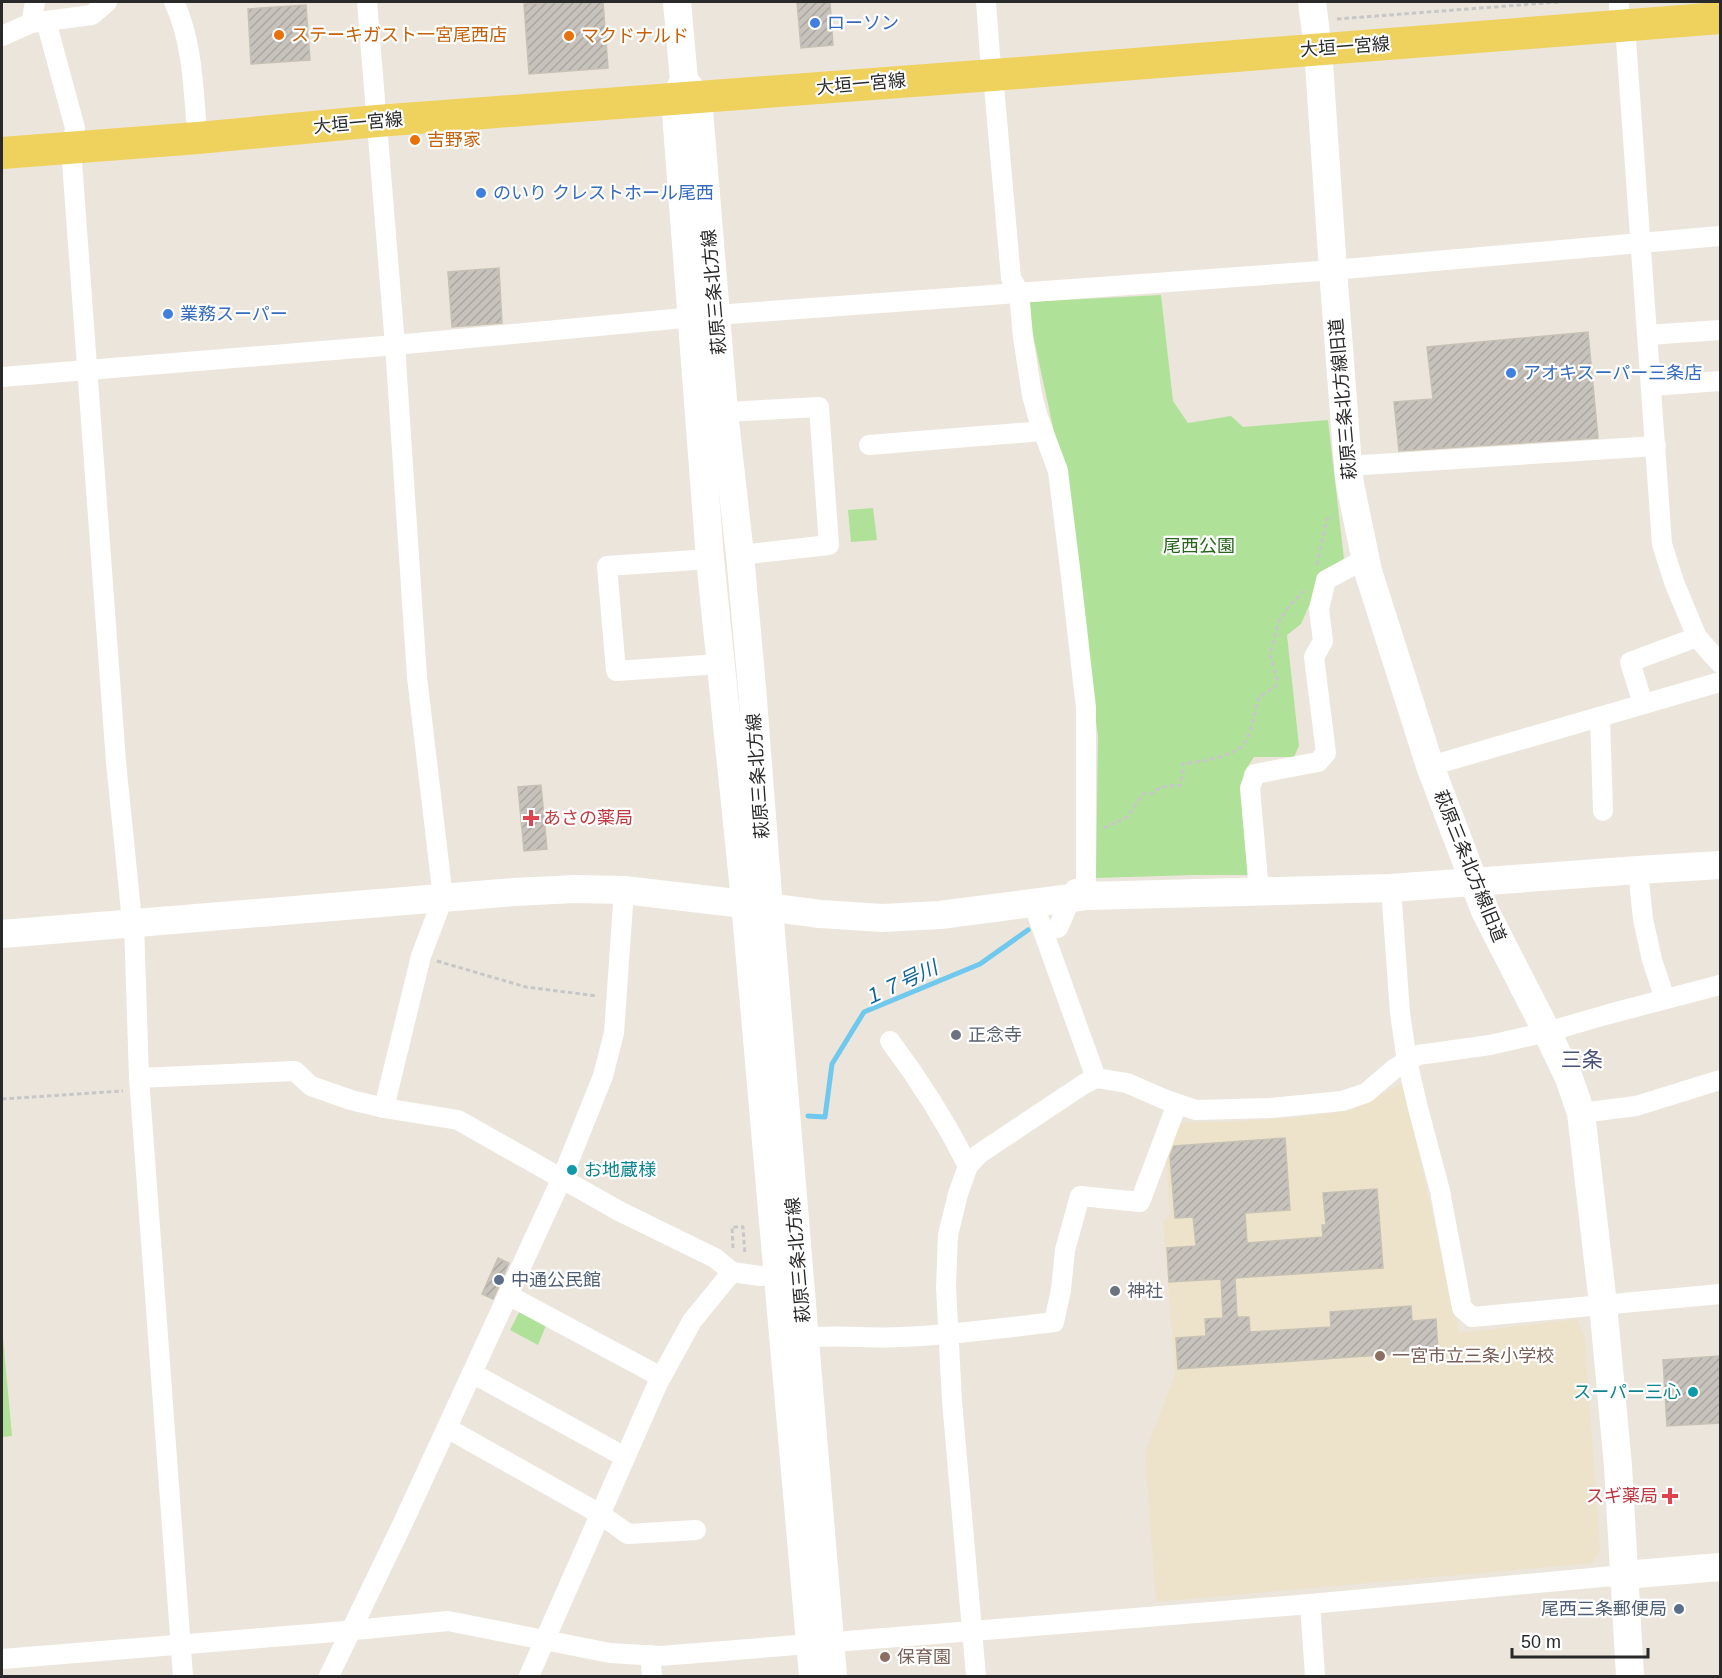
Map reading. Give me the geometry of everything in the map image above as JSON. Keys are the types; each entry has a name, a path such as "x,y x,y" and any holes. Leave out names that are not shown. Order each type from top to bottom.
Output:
{"main road":[{"name":"大垣一宮線","path":"2,153 73,138 196,119 376,112 686,92 991,65 1315,26 1621,12 1712,2"},
{"name":"大垣一宮線","path":"1621,12 1720,18"},
{"name":"大垣一宮線","path":"2,134 73,138 198,138 376,112"}],"street":[{"path":"34,2 73,138 87,371 116,762 134,923 139,1084 183,1677"},
{"path":"2,36 39,22 92,15 107,2"},
{"path":"174,2 179,12 192,64 196,119"},
{"path":"367,2 395,345 417,676 442,898 421,956 384,1108"},
{"name":"萩原三条北方線","path":"677,2 704,316 710,559 720,664 757,905 804,1338 820,1643 813,1677"},
{"path":"986,2 1011,278 1018,292 1032,395 1058,471 1086,708 1093,885"},
{"path":"1621,12 1652,386 1662,544 1674,582 1697,638 1720,663"},
{"name":"萩原三条北方線旧道","path":"1315,26 1348,466 1365,559 1430,766 1473,882 1485,911 1569,1078 1581,1113 1603,1304 1618,1466 1630,1677"},
{"path":"2,377 395,345 704,316 1332,270 1720,236"},
{"name":"萩原三条北方線","path":"704,316 724,412 740,555 777,1276 820,1643 833,1677"},
{"path":"1648,335 1720,330"},
{"path":"1652,386 1720,381"},
{"path":"724,412 819,407 829,545 740,555"},
{"path":"869,446 1043,431"},
{"path":"1348,466 1656,446"},
{"path":"710,559 607,567 616,671 720,664"},
{"path":"1259,891 1250,788 1255,774 1318,762 1326,753 1314,657 1323,641 1319,609 1326,580 1365,559"},
{"path":"1643,704 1630,662 1697,638"},
{"path":"1430,766 1720,682"},
{"path":"1600,717 1603,811"},
{"path":"2,934 575,889 624,890 820,914 882,918 940,915 1033,903 1093,885 1259,891 1391,888 1720,866"},
{"path":"1638,870 1643,919 1652,960 1665,999"},
{"path":"1058,928 1081,874 1093,885"},
{"path":"1391,888 1400,1013 1407,1061 1440,1191 1462,1308 1472,1317 1720,1294"},
{"path":"329,1677 562,1178 603,1076 614,1033 624,890"},
{"path":"1033,903 1096,1078"},
{"path":"976,1677 952,1401 946,1287 948,1235 958,1194 968,1166 979,1154 1096,1078 1127,1083 1196,1110 1271,1108 1342,1101 1366,1093 1394,1069 1418,1055 1490,1045 1547,1032 1720,985"},
{"path":"890,1041 915,1073 946,1122 968,1166"},
{"path":"139,1084 295,1071 311,1086 351,1100 384,1108 458,1120 619,1211 715,1258 760,1276 777,1276"},
{"path":"1581,1113 1636,1106 1720,1080"},
{"path":"804,1338 949,1334 1054,1322 1061,1290 1065,1250 1080,1196 1140,1202 1177,1104"},
{"path":"530,1677 625,1457 662,1377 692,1321 737,1265 816,1260"},
{"path":"508,1295 662,1377"},
{"path":"472,1373 625,1457"},
{"path":"447,1428 600,1514 628,1534 696,1530"},
{"path":"2,1659 448,1621 610,1653 660,1656 1310,1604 1720,1567"},
{"path":"1310,1604 1315,1677"},
{"path":"651,1655 652,1677"}],"path":[{"path":"1315,26 1559,2"},
{"path":"1315,573 1327,519 1356,511"},
{"path":"1102,829 1127,817 1143,794 1153,793 1161,787 1181,785 1183,764 1216,758 1240,748 1247,741 1259,697 1275,687 1276,679 1270,655 1278,623 1289,606 1305,591"},
{"path":"421,956 525,987 617,998"},
{"path":"2,1099 139,1084"},
{"path":"732,1227 743,1227 737,1265 732,1227"}],"shaded area":[{"name":"一宮市立三条小学校","path":"1403,1083 1459,1333 1577,1319 1585,1338 1600,1550 1593,1563 1156,1602 1145,1453 1175,1374 1163,1220 1170,1215 1163,1123 1302,1117 1352,1110"}],"green space":[{"name":"尾西公園","path":"1161,295 1173,401 1188,423 1231,416 1243,427 1328,420 1344,559 1324,571 1301,624 1287,635 1299,746 1294,757 1254,757 1244,772 1242,792 1250,875 1096,878 1098,736 1057,446 1026,302"},
{"path":"873,508 877,540 851,542 848,510"},
{"path":"521,1309 547,1323 538,1345 510,1330"},
{"path":"2,1338 12,1436 2,1437"}],"building":[{"path":"603,2 608,68 529,74 524,4"},
{"name":"ローソン","path":"797,2 830,2 833,45 801,48"},
{"path":"306,5 310,60 251,64 248,9"},
{"path":"499,268 502,323 452,327 448,272"},
{"name":"アオキスーパー三条店","path":"1588,332 1598,438 1399,451 1394,402 1433,399 1427,347"},
{"path":"541,785 547,849 524,851 518,787"},
{"path":"1285,1138 1290,1210 1245,1213 1247,1243 1323,1237 1322,1225 1326,1225 1323,1193 1377,1189 1383,1268 1235,1278 1237,1317 1249,1317 1250,1332 1331,1327 1330,1312 1411,1306 1412,1321 1436,1319 1438,1351 1178,1369 1176,1338 1206,1336 1205,1319 1223,1318 1221,1279 1169,1282 1167,1248 1196,1246 1193,1217 1175,1218 1170,1156 1174,1146"},
{"name":"中通公民館","path":"498,1258 509,1263 493,1299 482,1294"},
{"name":"スーパー三心","path":"1720,1356 1720,1423 1667,1426 1663,1360"}],"waterway":[{"name":"１７号川","path":"808,1116 825,1117 832,1064 864,1012 980,964 1028,930"}],"place":[{"name":"ローソン","path":"815,23"},
{"name":"ステーキガスト一宮尾西店","path":"279,35"},
{"name":"マクドナルド","path":"569,36"},
{"name":"吉野家","path":"415,140"},
{"name":"のいり クレストホール尾西","path":"481,193"},
{"name":"業務スーパー","path":"168,314"},
{"name":"アオキスーパー三条店","path":"1511,373"},
{"name":"あさの薬局","path":"531,818"},
{"name":"正念寺","path":"956,1035"},
{"name":"お地蔵様","path":"572,1170"},
{"name":"中通公民館","path":"499,1280"},
{"name":"神社","path":"1115,1291"},
{"name":"一宮市立三条小学校","path":"1380,1356"},
{"name":"スーパー三心","path":"1693,1392"},
{"name":"スギ薬局","path":"1670,1496"},
{"name":"尾西三条郵便局","path":"1679,1609"},
{"name":"保育園","path":"885,1657"}],"district":[{"name":"三条","path":"1582,1059"}]}
